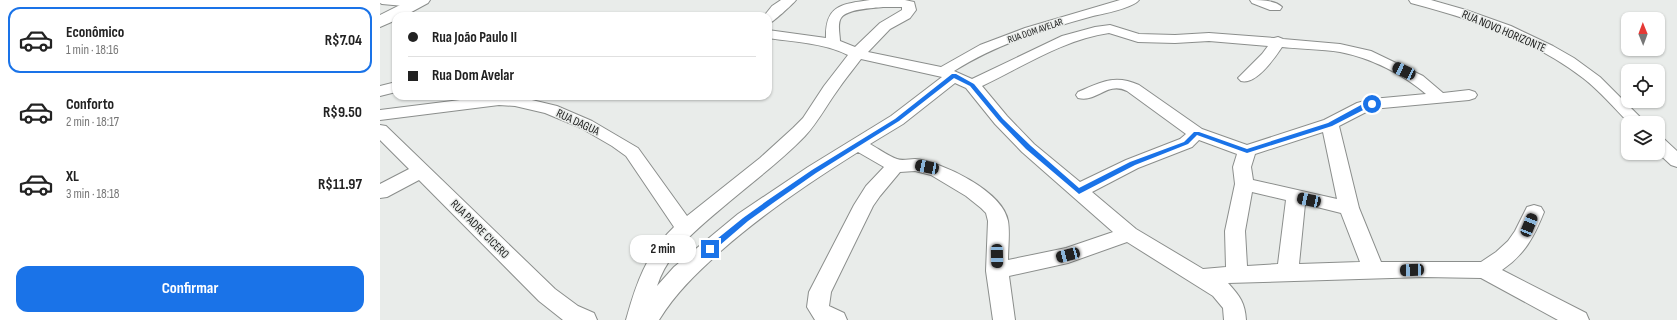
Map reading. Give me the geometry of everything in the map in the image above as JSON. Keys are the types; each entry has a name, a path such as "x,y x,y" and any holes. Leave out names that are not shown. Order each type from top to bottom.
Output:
{"main road":[{"path":"400,12 419,2"},
{"path":"380,22 392,16"}],"street":[{"path":"380,3 382,0 419,2"},
{"path":"772,15 777,9 789,0"},
{"path":"637,320 647,284 656,265 670,243 685,228 766,162 799,132 809,121 830,89 857,54 885,26 905,15 909,10 909,5 906,2 897,0 885,0 841,10 836,14 834,19 833,44"},
{"name":"RUA DOM AVELAR","path":"647,320 661,297 682,273 716,244 777,197 857,144 897,120 972,54 1060,21 1110,8 1132,0"},
{"path":"1257,0 1275,7"},
{"name":"RUA NOVO HORIZONTE","path":"1416,0 1468,14 1512,31 1550,50 1574,65 1605,89 1631,116"},
{"path":"972,85 1011,67 1053,44 1081,34 1099,30 1116,30 1129,36 1147,38 1175,39 1210,37 1278,41 1340,48 1366,54 1411,75 1427,86 1439,97"},
{"path":"772,35 833,44 857,54 949,74 972,85 1001,120 1028,148 1129,234 1221,290 1230,299 1234,306 1235,320"},
{"path":"1246,78 1268,57 1278,41"},
{"path":"1084,95 1111,83 1121,82 1133,88 1196,133 1247,151 1330,124 1363,106 1468,95"},
{"path":"380,91 392,88"},
{"name":"RUA DAGUA","path":"380,115 498,100 518,101 555,111 584,124 632,152 685,228"},
{"path":"1330,124 1348,208 1374,271"},
{"name":"RUA PADRE CICERO","path":"380,130 547,296 578,318 586,320"},
{"path":"1079,192 1132,164 1186,143 1196,133"},
{"path":"857,144 895,166 915,165 927,167 967,188 988,203 996,211 998,221 997,271 1004,320"},
{"path":"1665,149 1677,160"},
{"path":"1237,274 1235,231 1244,184 1242,167 1247,151"},
{"path":"836,320 822,314 818,309 820,292 872,191 895,166"},
{"path":"380,192 421,171"},
{"path":"1244,184 1348,208"},
{"path":"1288,272 1296,197"},
{"path":"1484,270 1506,257 1516,246 1523,237 1534,212"},
{"path":"997,271 1068,255 1129,234"},
{"path":"1200,277 1288,272 1424,269 1484,270 1578,320"}],"route":[{"path":"710,249 746,220 814,171 897,120 954,76 972,85 1001,120 1028,148 1079,192 1132,164 1186,143 1196,133 1247,151 1276,143 1330,124 1354,110 1372,104"}]}
